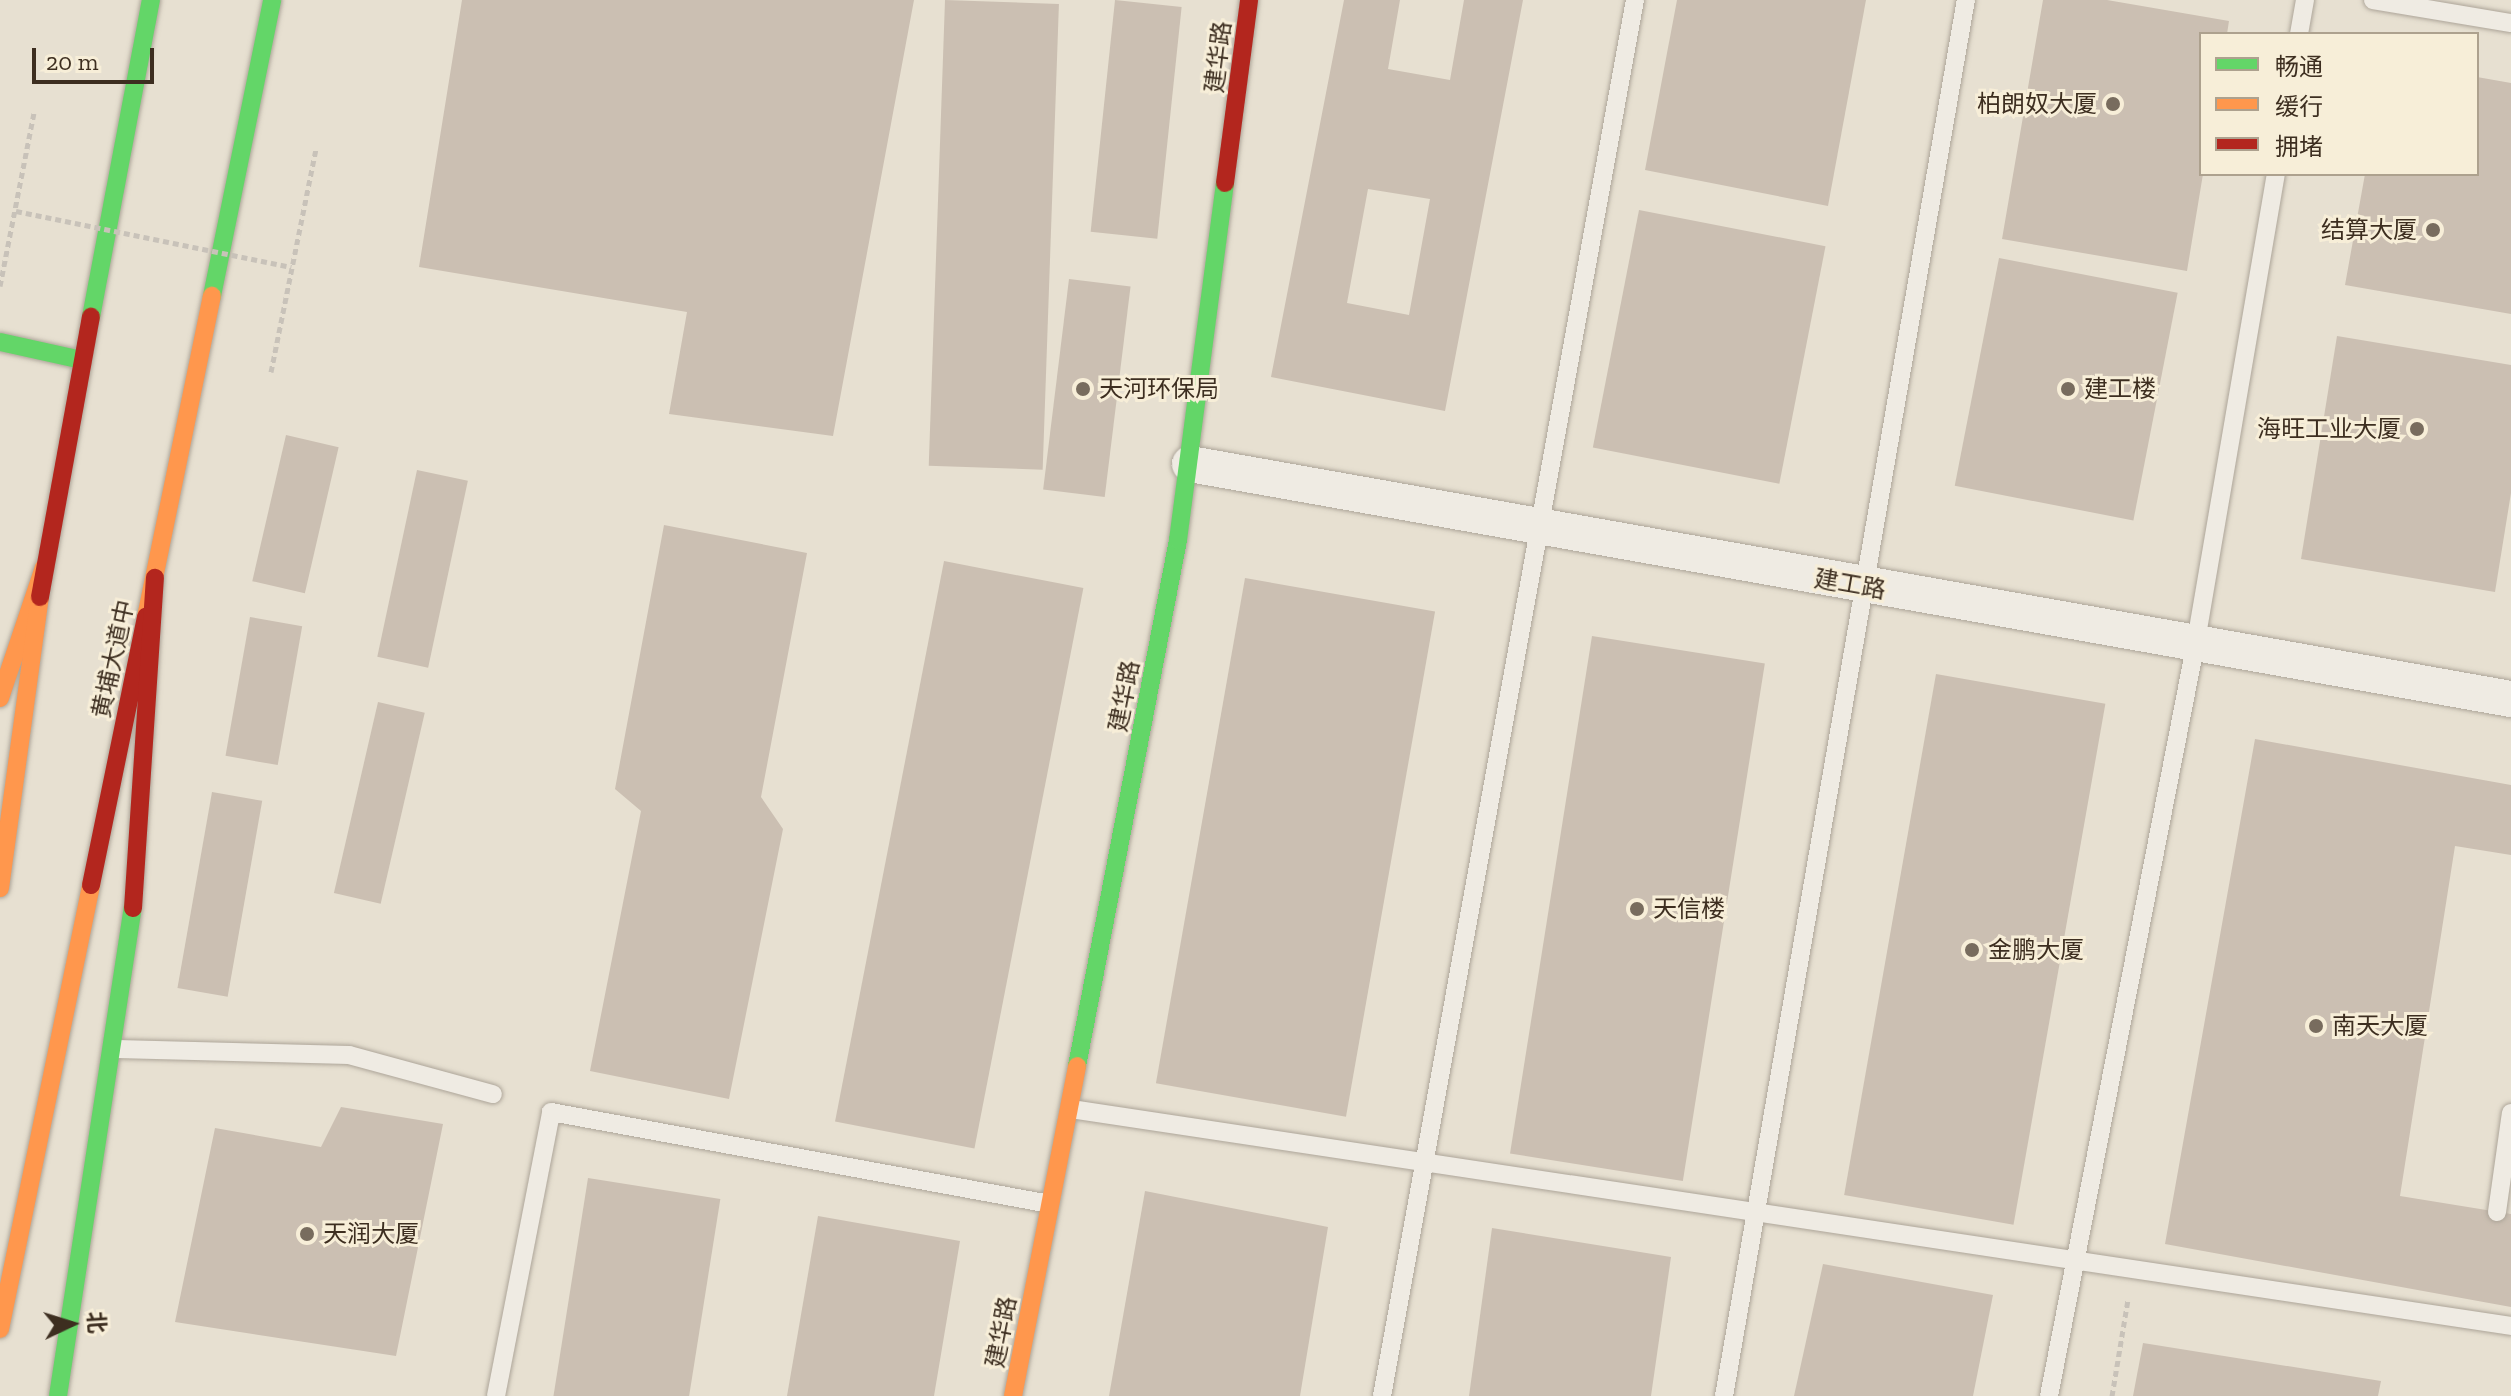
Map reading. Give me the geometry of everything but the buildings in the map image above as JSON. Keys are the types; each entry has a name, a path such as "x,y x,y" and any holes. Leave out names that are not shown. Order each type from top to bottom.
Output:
{"main road":[{"path":"0,888 44,567 151,0"},
{"name":"黄埔大道中","path":"0,1329 272,0"},
{"name":"建华路","path":"1013,1396 1071,1109 1190,464 1249,0"},
{"path":"0,342 82,360"},
{"path":"0,698 44,567"},
{"path":"58,1396 117,1049 142,810 155,578"}],"street":[{"name":"建工路","path":"1190,464 2195,647 2511,699"}],"lane":[{"path":"1382,1396 1544,528 1635,0"},
{"path":"1724,1396 1861,586 1966,0"},
{"path":"2299,32 2305,0"},
{"path":"2373,0 2511,23"},
{"path":"2049,1396 2195,647 2276,176"},
{"path":"117,1049 349,1055 493,1094"},
{"path":"1071,1109 2511,1326"},
{"path":"496,1396 551,1112 1050,1204"},
{"path":"2497,1212 2511,1113"},
{"path":"2478,1321 2482,1301"}],"path":[{"path":"0,286 34,113"},
{"path":"271,372 316,148"},
{"path":"16,211 291,267"},
{"path":"2112,1396 2133,1270"}],"traffic: fast":[{"path":"91,317 151,0"},
{"path":"212,296 272,0"},
{"path":"1077,1066 1178,540 1225,183"},
{"path":"0,342 82,360"},
{"path":"58,1396 133,908"}],"traffic: slow":[{"path":"146,617 212,296"},
{"path":"0,698 44,567"},
{"path":"0,888 40,597"},
{"path":"0,1329 91,885"},
{"path":"1013,1396 1077,1066"}],"traffic: jam":[{"path":"1225,183 1249,0"},
{"path":"40,597 91,317"},
{"path":"133,908 155,578"},
{"path":"91,885 146,617"}],"place":[{"name":"柏朗奴大厦","path":"2113,104"},
{"name":"结算大厦","path":"2433,230"},
{"name":"天河环保局","path":"1083,389"},
{"name":"建工楼","path":"2068,389"},
{"name":"海旺工业大厦","path":"2417,429"},
{"name":"天信楼","path":"1637,909"},
{"name":"金鹏大厦","path":"1972,950"},
{"name":"南天大厦","path":"2316,1026"},
{"name":"天润大厦","path":"307,1234"}]}
